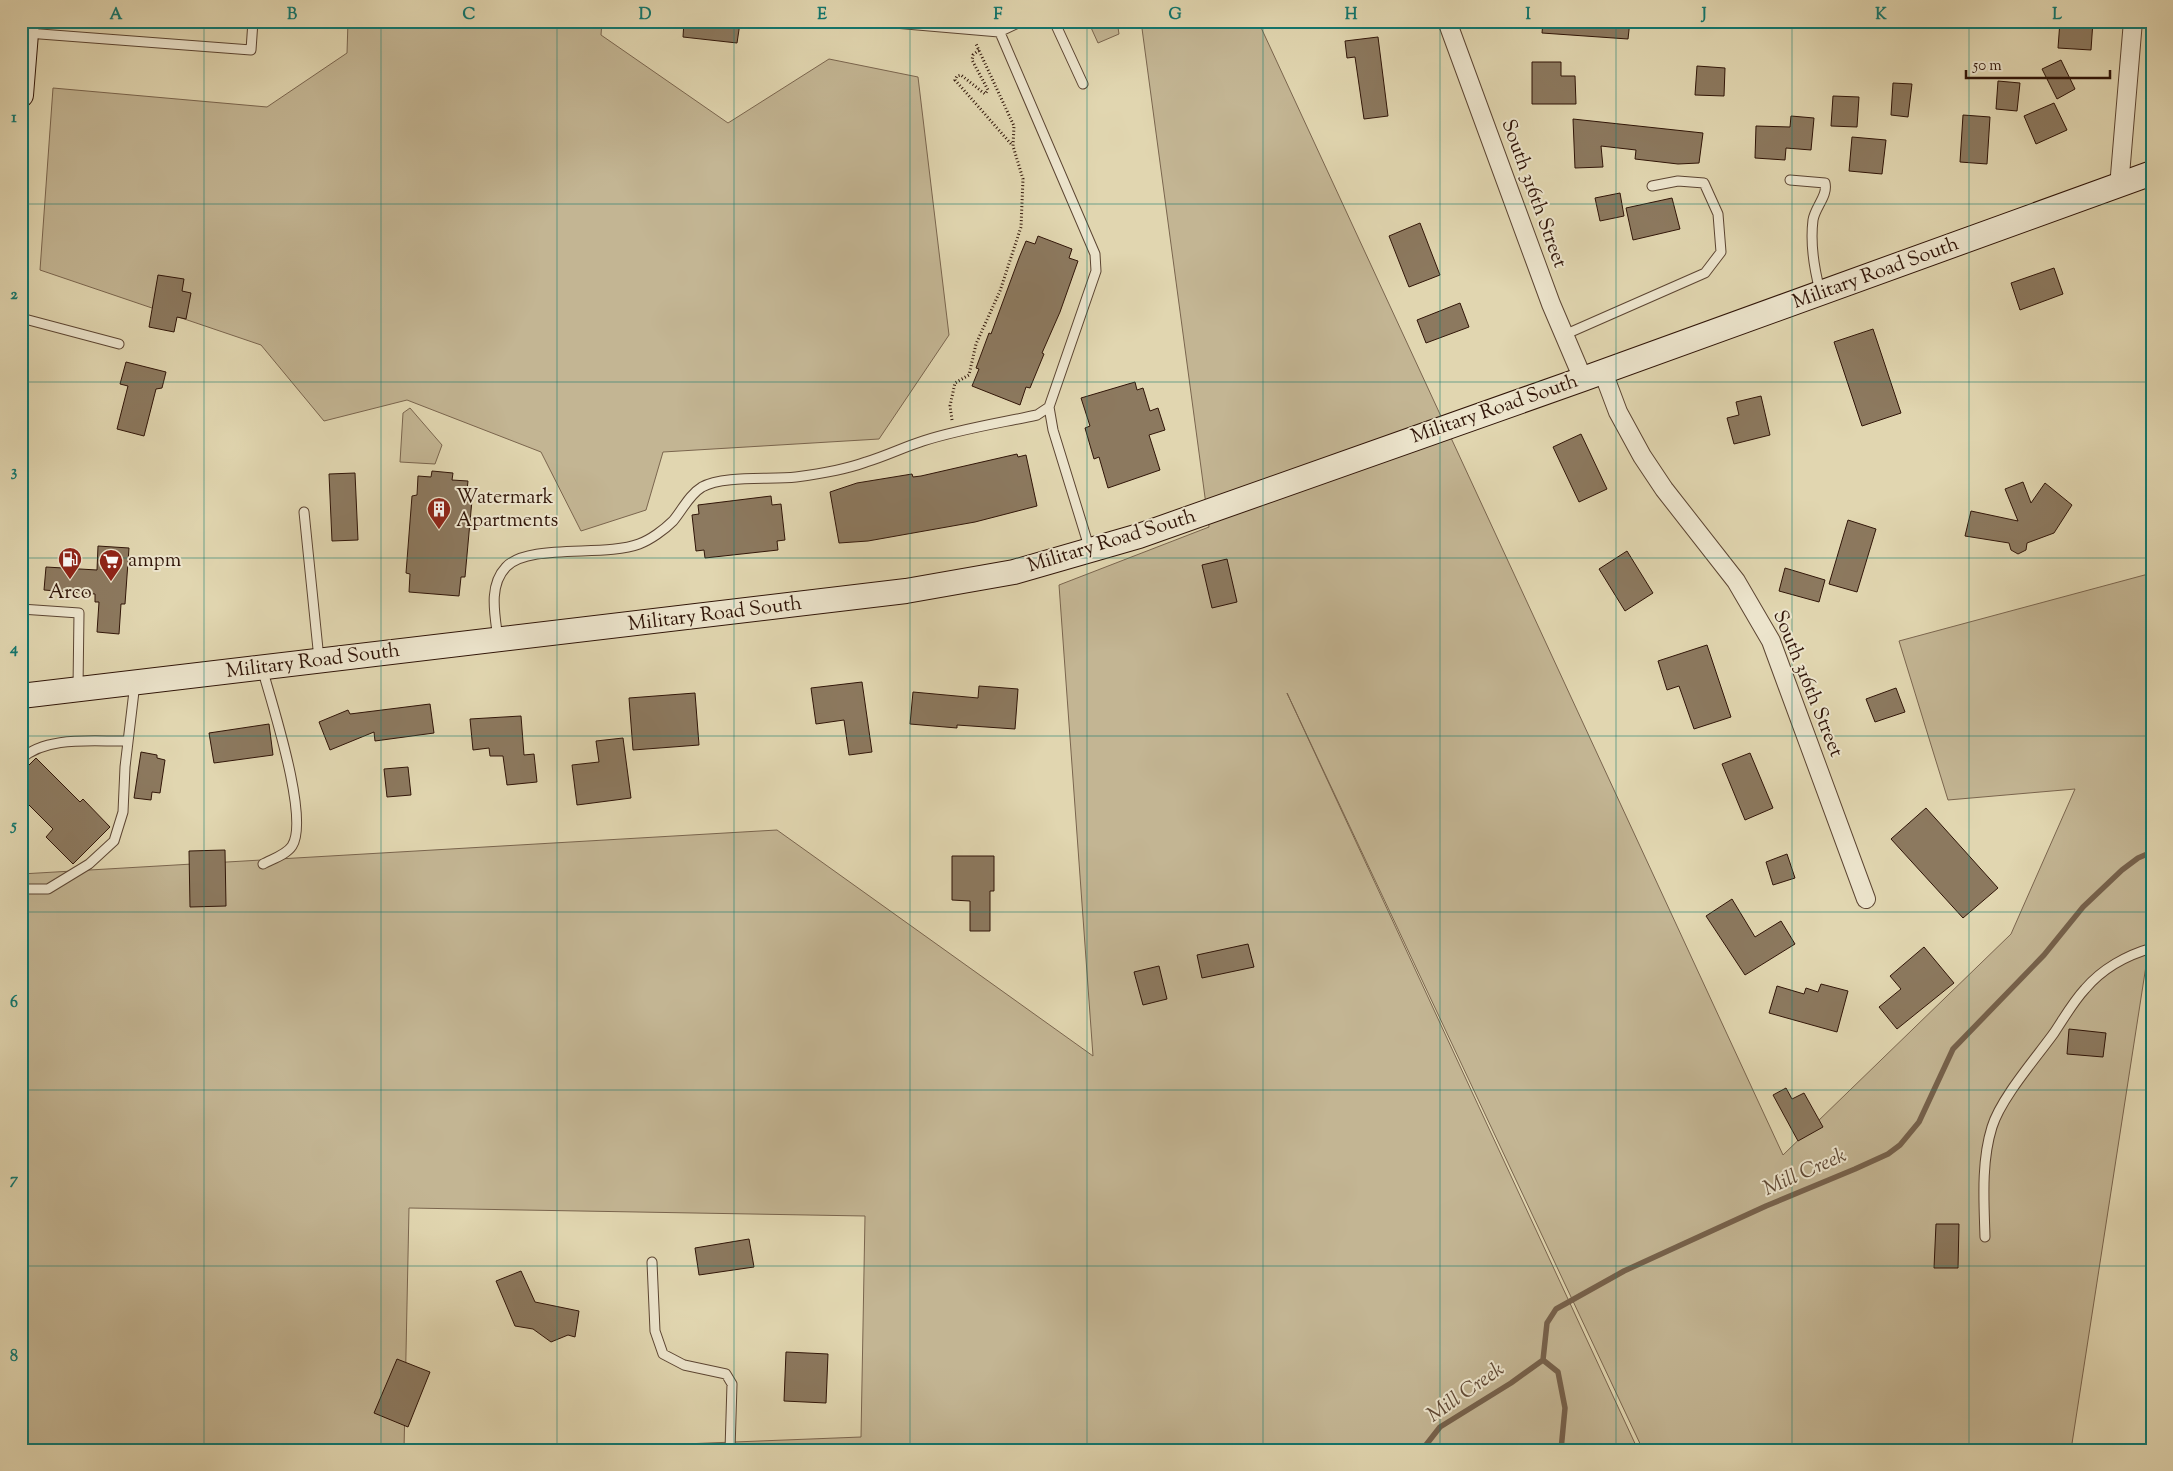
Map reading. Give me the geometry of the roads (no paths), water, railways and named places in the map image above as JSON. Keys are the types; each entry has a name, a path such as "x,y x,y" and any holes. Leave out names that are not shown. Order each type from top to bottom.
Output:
{"main road":[{"path":"21,95 27,27"},
{"name":"Military Road South","path":"21,696 938,587 1014,572 1139,536 1821,294 2119,187 2152,173"}],"street":[{"name":"South 316th Street","path":"1447,21 1564,335 1618,412 1642,456 1664,489 1736,581 1771,641 1866,899"},
{"path":"2119,187 2133,21"}],"lane":[{"path":"27,27 251,50 253,21"},
{"path":"871,21 999,32 1022,21"},
{"path":"995,21 1095,254 1096,271 1049,407 1053,430 1090,550"},
{"path":"1054,21 1083,84"},
{"path":"1790,180 1825,183 1826,188 1813,218 1814,269 1821,294"},
{"path":"1564,335 1705,273 1721,252 1718,214 1704,183 1678,181 1652,186"},
{"path":"21,318 119,344"},
{"path":"498,640 494,595 497,580 507,566 520,558 538,554 614,550 638,544 656,535 672,521 686,501 702,487 718,481 795,477 836,470 866,462 924,440 1037,415 1049,407"},
{"path":"304,512 319,661"},
{"path":"21,609 79,613 78,690"},
{"path":"262,668 293,785 297,818 292,845 282,855 263,864"},
{"path":"21,889 48,889 89,864 114,841 123,812 128,741 135,683"},
{"path":"21,760 32,750 60,743 128,741"},
{"path":"1985,1237 1984,1198 1990,1136 1992,1126 2010,1093 2085,988 2111,967 2133,953 2152,948"},
{"path":"652,1262 655,1331 663,1354 684,1364 726,1374 732,1384 730,1450"}],"waterway":[{"name":"Mill Creek","path":"1422,1450 1440,1427 1511,1383 1543,1360 1547,1323 1556,1309 1624,1271 1766,1206 1888,1154 1900,1145 1919,1122 1953,1049 2044,955 2083,907 2122,870 2138,858 2152,852"},
{"path":"1543,1360 1558,1372 1565,1408 1561,1450"}],"place":[{"name":"Watermark Apartments","path":"439,530"},
{"name":"Arco","path":"70,580"},
{"name":"ampm","path":"111,582"}]}
